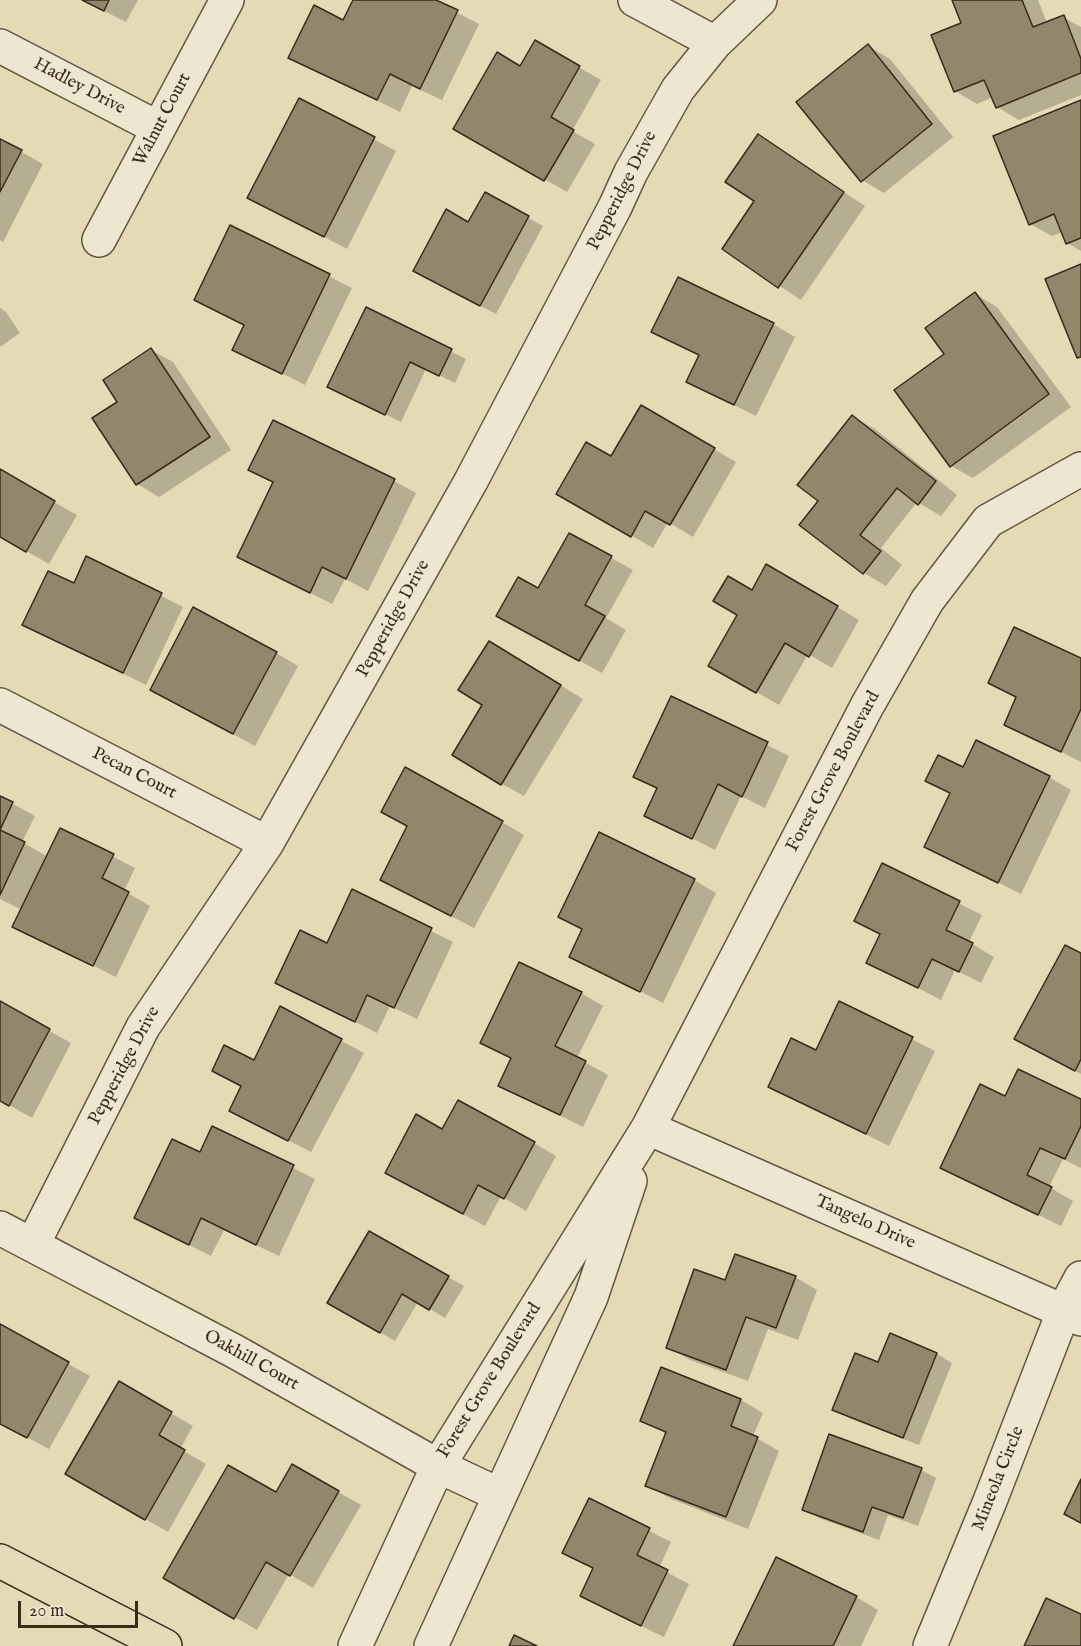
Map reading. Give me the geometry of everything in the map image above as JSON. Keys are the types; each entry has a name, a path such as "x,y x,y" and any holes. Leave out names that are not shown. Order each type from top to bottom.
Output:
{"main road":[{"path":"0,1561 165,1646"}],"street":[{"name":"Walnut Court","path":"99,240 227,0"},
{"path":"635,0 715,43"},
{"name":"Pepperidge Drive","path":"33,1244 142,1027 267,843 471,482 631,172 678,89 715,43 760,0"},
{"name":"Hadley Drive","path":"0,46 158,128"},
{"name":"Forest Grove Boulevard","path":"355,1646 438,1466 648,1128 867,706 927,601 988,521 1081,469"},
{"name":"Pecan Court","path":"0,705 267,843"},
{"name":"Forest Grove Boulevard","path":"430,1646 591,1297 648,1128"},
{"name":"Tangelo Drive","path":"648,1128 1073,1315"},
{"name":"Oakhill Court","path":"0,1228 234,1351 438,1466 500,1495"},
{"name":"Mineola Circle","path":"930,1646 990,1501 1073,1315 1081,1278"}],"building":[{"path":"82,0 109,0 104,11"},
{"path":"353,0 436,0 458,10 420,89 390,74 377,100 288,58 314,5 343,20"},
{"path":"952,0 1022,0 1033,27 1064,15 1081,59 1081,73 996,108 984,80 954,92 931,35 961,23"},
{"path":"535,40 580,66 551,117 574,130 544,181 453,129 497,52 520,66"},
{"path":"868,44 932,124 861,182 796,102"},
{"path":"299,98 375,137 324,237 247,198"},
{"path":"1081,100 1081,238 1066,244 1054,214 1029,225 993,136"},
{"path":"758,134 844,192 778,288 722,249 754,201 725,182"},
{"path":"0,139 22,150 0,192"},
{"path":"485,192 529,216 480,306 413,271 446,209 468,222"},
{"path":"230,225 330,274 282,374 232,350 244,325 194,300"},
{"path":"1081,264 1081,357 1077,358 1045,279"},
{"path":"678,277 774,323 734,405 686,382 699,355 651,332"},
{"path":"975,292 1049,394 950,467 894,390 944,354 925,328"},
{"path":"366,307 452,349 439,376 410,362 385,415 327,387"},
{"path":"151,348 210,437 136,485 92,418 117,402 103,380"},
{"path":"641,405 715,448 670,525 645,511 631,537 556,494 586,442 611,456"},
{"path":"852,415 936,481 918,505 897,488 860,535 881,551 863,574 799,525 818,501 797,485"},
{"path":"273,420 395,479 346,579 322,567 310,593 237,557 273,482 248,470"},
{"path":"0,469 55,501 26,552 0,537"},
{"path":"569,533 612,556 585,605 605,616 579,661 496,616 518,577 538,588"},
{"path":"86,556 162,593 123,673 22,625 48,571 74,583"},
{"path":"766,564 838,606 809,657 785,643 756,693 708,666 737,615 713,601 728,576 752,590"},
{"path":"193,607 277,652 233,734 150,690"},
{"path":"1014,627 1081,658 1081,709 1061,752 1004,725 1016,697 988,683"},
{"path":"489,641 561,685 501,785 452,755 482,705 458,690"},
{"path":"671,696 768,742 742,797 718,784 692,839 644,816 657,788 633,777"},
{"path":"976,740 1050,776 998,883 924,847 950,793 925,781 938,755 963,767"},
{"path":"405,767 503,821 451,916 380,880 407,826 381,812"},
{"path":"0,796 13,802 0,830"},
{"path":"60,828 114,854 102,878 129,892 93,966 12,927"},
{"path":"0,830 25,842 0,895"},
{"path":"599,832 695,879 640,992 569,957 582,929 558,917"},
{"path":"882,863 960,901 946,930 973,943 959,972 932,959 918,988 866,963 880,934 854,921"},
{"path":"352,889 432,928 394,1008 367,995 355,1022 275,983 300,930 327,943"},
{"path":"1065,945 1081,953 1081,1059 1075,1071 1014,1039"},
{"path":"519,962 582,992 555,1046 586,1061 560,1115 498,1086 511,1058 480,1043"},
{"path":"0,1001 50,1029 9,1106 0,1101"},
{"path":"839,1001 913,1037 866,1134 768,1087 791,1038 816,1050"},
{"path":"280,1006 342,1039 288,1141 229,1111 241,1086 212,1071 224,1045 254,1060"},
{"path":"1018,1069 1081,1099 1081,1126 1065,1159 1040,1148 1027,1175 1052,1187 1038,1215 940,1168 980,1084 1005,1096"},
{"path":"458,1100 535,1142 504,1199 478,1185 463,1214 385,1173 416,1114 442,1129"},
{"path":"212,1126 294,1165 256,1245 201,1218 189,1245 134,1218 172,1139 200,1152"},
{"path":"369,1231 449,1276 429,1310 402,1294 380,1333 327,1303"},
{"path":"735,1254 796,1276 776,1328 746,1317 726,1370 666,1348 694,1269 725,1280"},
{"path":"0,1324 69,1362 27,1438 0,1424"},
{"path":"890,1333 937,1353 903,1438 832,1410 855,1353 878,1362"},
{"path":"661,1367 741,1399 731,1426 758,1437 726,1517 645,1486 666,1432 640,1421"},
{"path":"119,1381 172,1412 159,1435 185,1450 145,1520 65,1474"},
{"path":"829,1434 922,1468 903,1518 872,1507 863,1532 802,1510"},
{"path":"292,1464 339,1491 290,1576 266,1562 234,1619 163,1578 228,1465 276,1492"},
{"path":"1081,1479 1081,1523 1064,1514"},
{"path":"589,1498 650,1528 637,1555 668,1570 641,1626 580,1596 593,1568 562,1553"},
{"path":"776,1557 857,1596 833,1646 733,1646"},
{"path":"1046,1598 1081,1614 1081,1646 1024,1646"},
{"path":"514,1635 537,1646 509,1646"}]}
